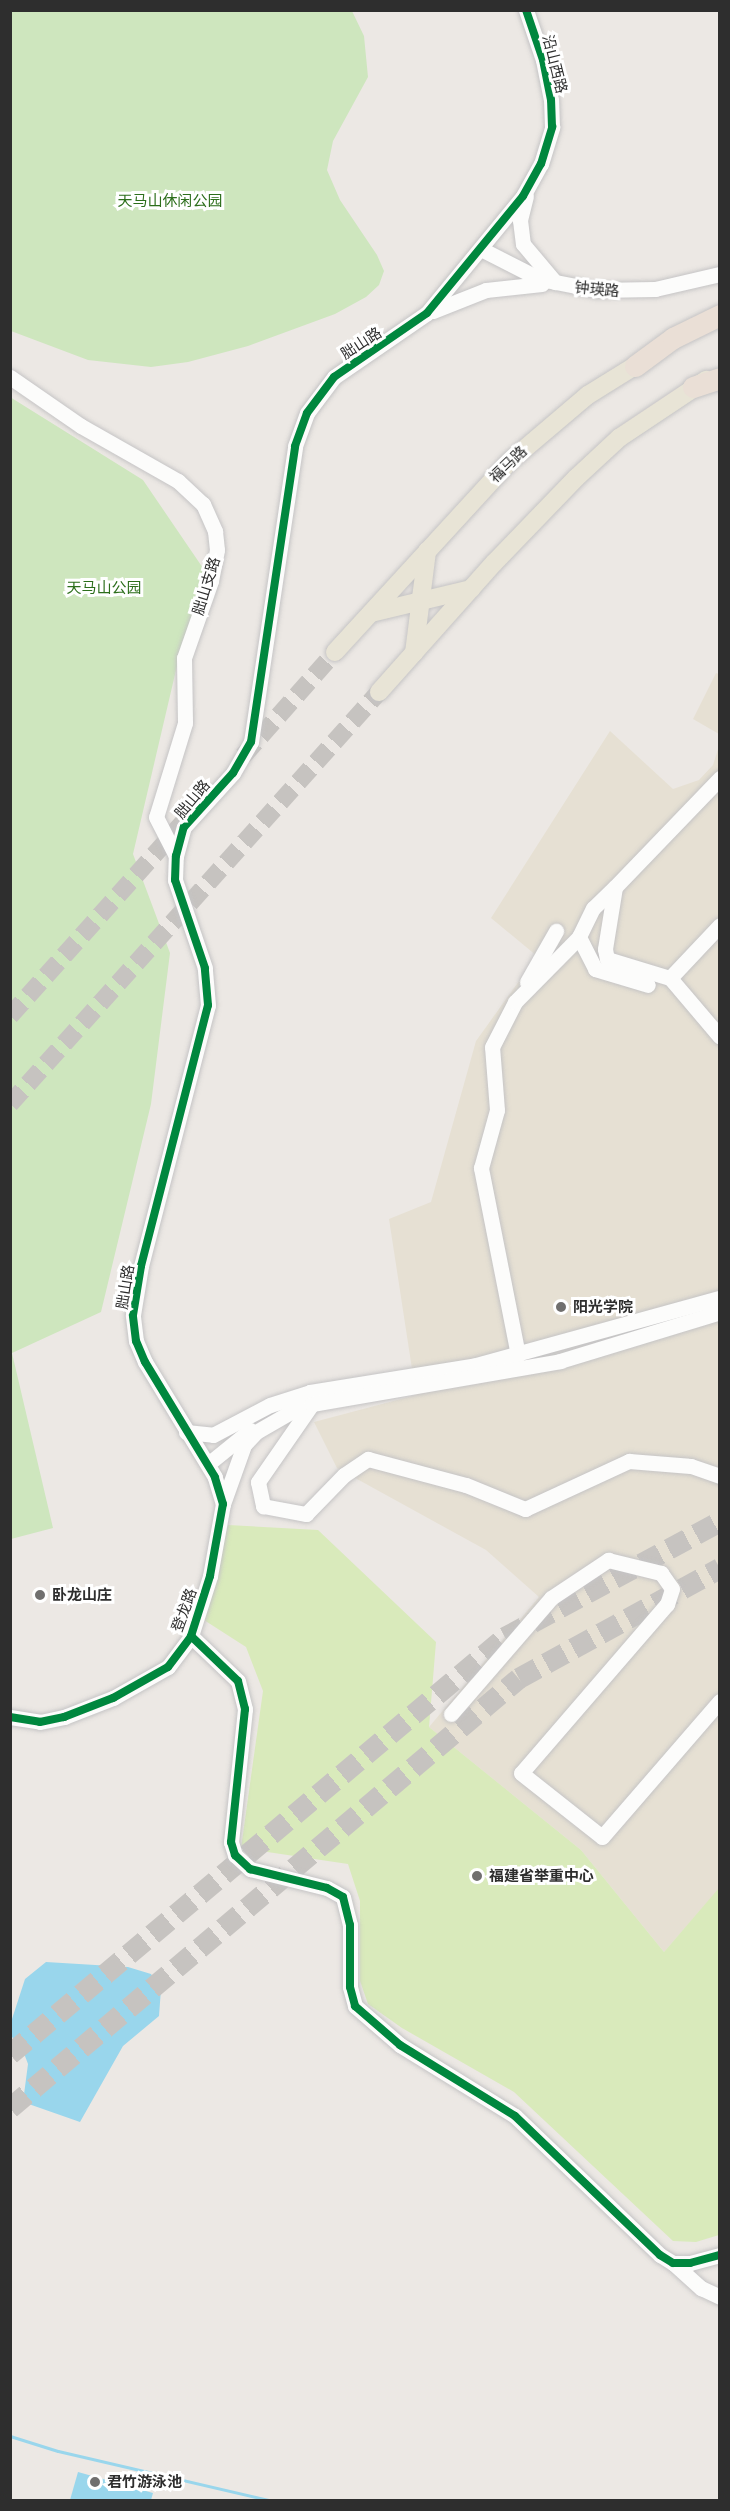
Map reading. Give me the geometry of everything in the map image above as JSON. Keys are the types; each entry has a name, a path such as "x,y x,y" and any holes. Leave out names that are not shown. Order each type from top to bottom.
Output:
{"highway":[{"path":"635,366 673,338 720,315"},
{"path":"693,387 720,378"}],"main road":[{"name":"福马路","path":"335,652 522,449 588,395 635,366 720,322"},
{"path":"379,692 537,516 619,438 693,387 720,373"},
{"path":"427,551 428,569 436,585 452,591 471,589"},
{"path":"414,653 427,551"},
{"path":"370,613 471,589"},
{"path":"370,613 390,613 404,621 413,635 414,653"}],"street":[{"name":"沿山西路","path":"482,249 530,186 546,150 552,110 546,72 525,10"},
{"path":"530,186 520,220 523,244 557,284"},
{"name":"钟瑛路","path":"482,249 526,274 557,284 632,291 677,285 720,274"},
{"name":"胐山路","path":"186,1432 140,1352 133,1315 139,1275 208,1005 205,968 175,880 176,856 184,827 233,773 251,742 295,446 307,413 334,377 428,313 482,249"},
{"path":"428,313 501,286 557,284"},
{"name":"胐山支路","path":"10,377 81,426 178,481 203,504 215,531 217,550 211,581 184,658 185,723 156,817 176,856"},
{"path":"515,1002 579,937 593,908 720,778"},
{"path":"615,887 605,949 607,959 670,978 720,1037"},
{"path":"670,978 720,925"},
{"path":"518,1355 481,1168 497,1110 492,1047 556,931"},
{"path":"579,937 595,969 648,985"},
{"path":"443,1377 518,1355 568,1351 720,1299"},
{"path":"208,1464 251,1427 270,1405 443,1377 568,1351 720,1312"},
{"path":"311,1398 258,1482 262,1506 306,1514 344,1474 369,1459 466,1485 525,1509 629,1461 720,1469"},
{"path":"186,1432 213,1435 251,1427"},
{"name":"登龙路","path":"10,1717 50,1720 113,1698 168,1667 191,1636 210,1576 223,1504 251,1427"},
{"path":"186,1432 208,1464 223,1504"},
{"path":"691,1466 720,1476"},
{"path":"451,1714 551,1598 608,1560 661,1573 672,1589 667,1604 521,1773 602,1837 720,1701"},
{"path":"191,1636 238,1681 245,1709 231,1842 235,1855 250,1869 327,1888 343,1897 350,1925 350,1987 355,2006 369,2022 515,2116 660,2255 673,2263 701,2288 720,2297"},
{"path":"673,2263 720,2255"}],"shaded area":[{"path":"716,673 719,674 719,734 693,719"},
{"name":"阳光学院","path":"610,731 673,789 699,780 713,765 719,746 720,1888 664,1952 581,1850 429,1727 539,1597 486,1550 337,1468 314,1422 416,1395 389,1219 431,1202 476,1041 537,956 491,918"}],"green space":[{"name":"天马山休闲公园","path":"10,11 352,11 364,36 368,77 333,141 327,170 340,200 377,255 384,271 379,285 366,297 335,314 248,346 188,362 151,367 88,360 11,331"},
{"name":"天马山公园","path":"10,397 143,480 207,574 180,653 133,854 170,953 151,1104 101,1312 12,1353 53,1528 11,1539"},
{"name":"福建省举重中心","path":"228,1525 318,1530 436,1642 429,1727 581,1850 664,1952 719,1888 719,2235 696,2242 673,2241 514,2092 402,2028 368,2004 360,1981 360,1901 348,1864 241,1848 263,1691 246,1647 204,1620"}],"water":[{"path":"46,1962 128,1967 151,1974 161,1989 159,2016 123,2046 80,2122 23,2102 28,2064 22,2048 12,2037 12,2019 25,1979"},
{"name":"君竹游泳池","path":"78,2472 153,2493 151,2500 70,2500"}],"waterway":[{"path":"10,2436 58,2451 269,2500"}],"tunnel":[{"path":"243,756 335,652"},
{"path":"10,1104 379,692"},
{"path":"10,1016 190,815"},
{"path":"10,2054 505,1637 720,1521"},
{"path":"10,2108 519,1678 720,1568"}],"cycle path":[{"path":"10,1717 40,1722 64,1717 113,1698 168,1667 191,1636 210,1576 223,1504 215,1477 145,1362 136,1341 133,1315 141,1266 208,1005 205,968 175,880 176,856 184,827 233,773 251,742 295,446 307,413 334,377 427,313 523,196 541,164 552,127 551,100 543,60 526,10"},
{"path":"191,1636 238,1681 245,1709 231,1842 235,1855 250,1869 327,1888 343,1897 350,1925 350,1987 355,2006 400,2045 515,2116 660,2255 673,2263 690,2263 720,2255"}],"place":[{"name":"阳光学院","path":"561,1307"},
{"name":"卧龙山庄","path":"40,1595"},
{"name":"福建省举重中心","path":"477,1876"},
{"name":"君竹游泳池","path":"95,2482"}]}
